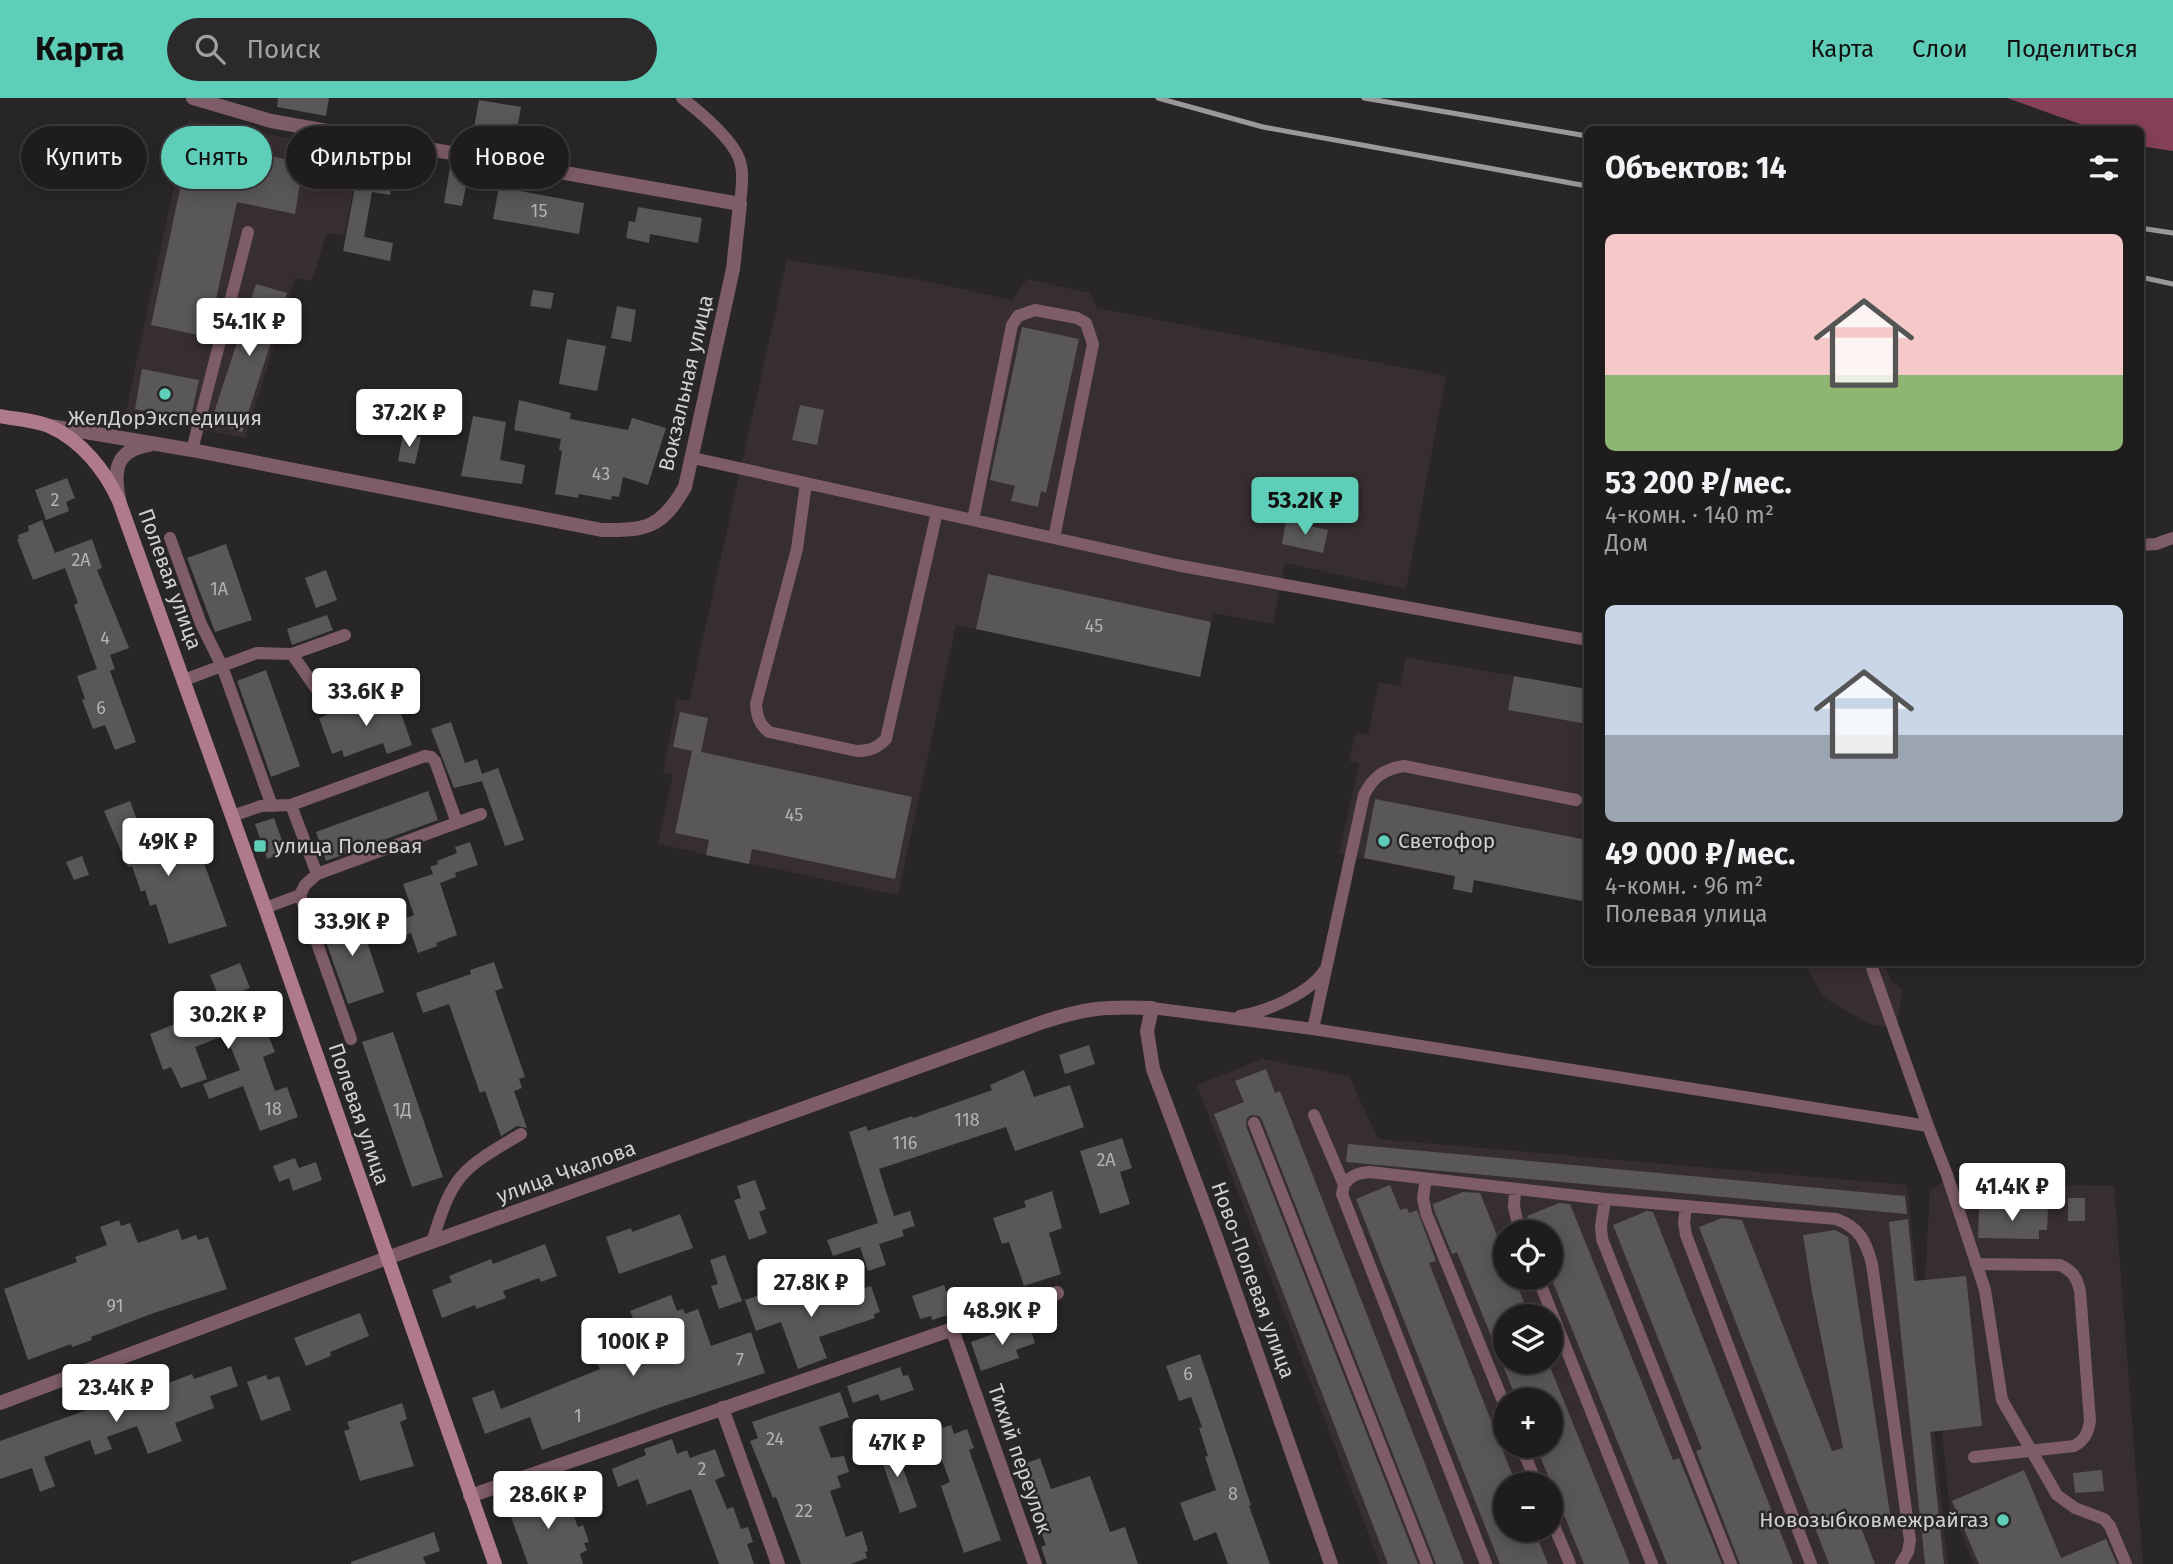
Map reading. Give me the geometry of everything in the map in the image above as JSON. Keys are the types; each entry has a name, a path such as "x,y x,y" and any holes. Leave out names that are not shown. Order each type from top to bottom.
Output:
{"main road":[{"name":"Вокзальная улица","path":"0,416 48,426"},
{"name":"Полевая улица","path":"48,426 92,458 106,475 119,501 495,1564"}],"street":[{"path":"193,98 271,121 740,204"},
{"name":"Вокзальная улица","path":"48,426 192,450 602,530 644,528 660,520 673,508 684,487 693,458 733,270 740,204"},
{"path":"119,501 116,474 118,463 131,449 154,444"},
{"name":"улица Чкалова","path":"0,1403 387,1258 1065,1015 1097,1007 1152,1009"},
{"name":"Ново-Полевая улица","path":"1152,1009 1147,1031 1153,1069 1216,1237 1331,1564"},
{"path":"470,1496 1057,1293"},
{"name":"Тихий переулок","path":"952,1329 1035,1564"},
{"path":"722,1408 778,1564"}],"lane":[{"path":"682,98 721,134 738,154 742,170 740,204"},
{"path":"192,450 248,232"},
{"path":"973,520 1012,325 1017,316 1035,310 1077,318 1086,323 1093,344 1054,538"},
{"path":"693,458 1176,565 1584,639"},
{"path":"806,483 797,549 756,704 762,727 769,732 857,751 878,747 886,738 937,512"},
{"path":"170,538 201,624 222,666 272,806"},
{"path":"2144,545 2173,538"},
{"path":"184,680 265,652 292,654 345,635"},
{"path":"292,654 324,700"},
{"path":"232,816 252,808 291,805 425,756 435,761 457,823"},
{"path":"1313,1029 1364,795 1381,773 1404,766 1576,800"},
{"path":"291,805 317,874"},
{"path":"265,908 300,895 310,879 317,874 481,814"},
{"path":"300,895 351,1039"},
{"path":"1230,1017 1252,1014 1298,993 1317,980 1328,963"},
{"path":"1871,966 1947,1175 1976,1264 1990,1312 2002,1400 2049,1483 2066,1503 2104,1519 2110,1526 2126,1564"},
{"path":"1152,1009 1313,1029 1928,1126"},
{"path":"1314,1115 1344,1185"},
{"path":"1254,1123 1427,1564"},
{"path":"432,1242 447,1196 457,1179 482,1157 521,1134"},
{"path":"1486,1564 1342,1194 1349,1177 1359,1173 1370,1172 1605,1199 1836,1219 1856,1229 1862,1236 1872,1264 1910,1540 1908,1552 1901,1564"},
{"path":"1426,1179 1423,1198 1426,1213 1498,1388"},
{"path":"1515,1189 1514,1207 1517,1220"},
{"path":"1605,1199 1602,1239 1731,1564"},
{"path":"1686,1206 1686,1236 1811,1564"},
{"path":"1974,1457 2074,1446 2081,1443 2088,1433 2090,1421 2077,1279 2070,1269 2060,1265 1976,1264"},
{"path":"1543,1290 1652,1564"},
{"path":"1561,1542 1570,1564"}],"shaded area":[{"path":"2007,98 2173,98 2173,151 2144,147 2144,126 2086,126"},
{"name":"ЖелДорЭкспедиция","path":"188,120 221,126 187,126"},
{"name":"ЖелДорЭкспедиция","path":"272,135 286,138 286,189 353,189 344,236 327,233 312,281 295,278 245,438 125,416 173,189 272,189"},
{"path":"787,260 921,280 1012,300 1027,279 1090,293 1097,308 1446,376 1406,589 1285,563 1273,624 1213,613 1200,677 956,625 898,895 658,844 673,774 663,772 677,699 689,701"},
{"path":"1406,657 1584,688 1584,901 1339,854 1359,764 1349,761 1356,732 1368,735 1379,682 1400,686"},
{"path":"1805,966 1886,966 1891,981 1902,989 1898,1022 1884,1027 1867,1023 1825,998"},
{"path":"1262,1059 1349,1076 1378,1139 1907,1185 1948,1564 1380,1564 1197,1085"},
{"name":"Новозыбковмежрайгаз","path":"1941,1183 2114,1186 2143,1564 1974,1564 1950,1507 1925,1280 1930,1190"}],"building":[{"path":"278,98 329,98 326,116 277,107"},
{"path":"479,100 521,107 517,126 474,126"},
{"path":"272,156 286,159 286,189 299,189 295,214 237,202 208,337 151,325 180,189 272,189"},
{"path":"450,167 450,189 465,189 462,206 444,203"},
{"path":"355,189 391,189 390,195 372,192 364,237 393,243 390,261 343,251"},
{"path":"499,189 584,203 579,234 493,219"},
{"path":"638,207 702,218 698,243 650,234 649,243 626,238 629,221 635,222"},
{"path":"256,284 287,293 242,432 211,422"},
{"path":"533,290 554,293 551,309 530,306"},
{"path":"617,306 636,310 631,342 611,338"},
{"path":"1022,327 1079,339 1046,493 1041,491 1038,507 1011,501 1015,486 990,480"},
{"path":"567,339 606,346 597,391 559,384"},
{"name":"ЖелДорЭкспедиция","path":"142,369 199,380 188,419 135,409"},
{"path":"519,400 571,413 570,419 628,430 632,418 666,428 648,485 623,477 619,497 612,496 611,500 579,494 578,498 555,494 562,451 559,450 561,439 514,430"},
{"path":"800,405 824,410 817,445 792,440"},
{"path":"473,416 506,422 500,460 525,465 522,484 461,476"},
{"path":"403,434 421,437 415,464 398,461"},
{"path":"67,478 75,498 66,502 69,511 46,520 35,490"},
{"path":"42,520 55,553 92,539 102,568 97,570 129,648 110,655 115,669 110,671 136,742 115,750 105,725 93,729 82,700 85,699 77,676 97,669 74,605 78,603 65,568 33,580 17,539 18,535 29,531 28,526"},
{"path":"1286,521 1328,530 1323,553 1282,544"},
{"path":"226,544 252,620 215,632 187,558"},
{"path":"326,570 337,600 316,608 305,578"},
{"path":"988,574 1211,622 1200,677 976,629"},
{"path":"327,615 333,630 292,645 287,629"},
{"path":"266,670 300,766 271,777 237,681"},
{"path":"1514,676 1584,688 1584,723 1508,710"},
{"path":"395,696 412,745 387,754 383,743 344,757 342,750 332,754 319,718 327,715 325,709 343,703 345,709 350,707 351,711"},
{"path":"680,712 708,718 701,752 912,797 895,879 752,849 749,864 706,855 709,840 675,833 692,751 673,747"},
{"path":"451,722 465,763 477,759 482,774 498,768 524,840 505,846 482,781 454,788 431,729"},
{"path":"428,791 438,820 326,861 316,832"},
{"path":"1375,799 1584,839 1584,901 1474,880 1472,893 1453,889 1455,876 1364,858"},
{"path":"130,801 139,825 150,821 163,856 197,844 227,926 169,944 156,904 150,906 145,890 141,892 132,866 128,867 104,811"},
{"path":"274,818 286,852 267,859 255,824"},
{"path":"470,842 478,865 455,873 456,877 440,883 457,935 418,953 411,933 398,938 393,923 414,915 403,884 433,874 430,867 438,864 437,861 457,853 455,847"},
{"path":"82,856 89,875 74,880 66,862"},
{"path":"357,912 384,992 348,1004 320,925"},
{"path":"494,962 503,988 495,991 525,1077 519,1079 522,1088 514,1091 527,1128 517,1126 501,1136 485,1091 480,1093 449,1004 423,1013 416,993 471,974 470,970"},
{"path":"240,963 250,988 244,990 260,1033 266,1030 275,1052 263,1057 275,1091 287,1087 298,1117 260,1131 243,1086 209,1099 203,1084 240,1070 226,1035 195,1047 207,1079 181,1088 171,1067 163,1070 150,1034 222,1005 210,975"},
{"path":"393,1032 443,1177 412,1187 362,1042"},
{"path":"1089,1045 1095,1064 1065,1074 1059,1055"},
{"path":"1266,1069 1275,1093 1280,1091 1464,1564 1436,1564 1262,1120 1259,1116 1251,1115 1247,1118 1246,1126 1418,1564 1388,1564 1214,1114 1244,1102 1235,1081"},
{"path":"1024,1070 1034,1097 1070,1085 1084,1127 1015,1151 1006,1127 879,1169 894,1216 910,1211 915,1226 902,1230 904,1236 879,1244 886,1265 868,1271 860,1247 833,1256 827,1240 878,1223 849,1132 866,1126 868,1131 912,1116 913,1118 992,1090 990,1085"},
{"path":"1122,1138 1132,1168 1120,1172 1130,1204 1100,1214 1080,1151"},
{"path":"1348,1144 1905,1196 1907,1214 1346,1162"},
{"path":"295,1158 299,1168 316,1162 322,1180 293,1191 289,1178 279,1182 273,1166"},
{"path":"755,1180 766,1209 759,1212 767,1233 749,1240 734,1200 741,1198 737,1186"},
{"path":"1390,1185 1400,1210 1407,1208 1409,1213 1417,1210 1436,1261 1429,1263 1493,1426 1493,1458 1506,1458 1511,1472 1493,1472 1493,1542 1539,1542 1548,1564 1500,1564 1356,1199"},
{"path":"1052,1191 1062,1228 1049,1233 1061,1274 1024,1286 1009,1242 1002,1244 993,1218 1026,1207 1024,1201"},
{"path":"1463,1192 1480,1193 1493,1225 1493,1290 1519,1290 1525,1304 1493,1304 1493,1341 1457,1252 1452,1254 1433,1204"},
{"path":"2068,1198 2085,1198 2085,1221 2068,1221"},
{"path":"1559,1203 1570,1204 1673,1460 1679,1458 1722,1564 1667,1564 1556,1290 1563,1290 1563,1220 1528,1220 1527,1216"},
{"path":"1979,1208 2048,1209 2047,1230 2039,1230 2039,1239 1978,1238"},
{"path":"1647,1211 1653,1212 1793,1564 1740,1564 1696,1451 1702,1449 1613,1225"},
{"path":"680,1214 693,1248 619,1274 606,1237 631,1228 632,1232"},
{"path":"1722,1218 1742,1220 1832,1451 1843,1448 1803,1235 1835,1230 1848,1237 1891,1520 1860,1525 1875,1564 1829,1564 1699,1227"},
{"path":"1908,1219 1914,1281 1966,1276 1982,1426 1930,1432 1944,1564 1925,1564 1889,1222"},
{"path":"119,1220 121,1226 130,1223 138,1243 178,1229 182,1240 196,1235 198,1240 208,1237 227,1289 151,1314 91,1337 92,1340 72,1347 71,1344 28,1360 4,1289 77,1262 75,1257 107,1245 100,1227"},
{"path":"545,1244 557,1276 541,1282 539,1278 503,1291 506,1298 476,1309 475,1305 442,1318 432,1290 452,1282 449,1276 491,1259 493,1264"},
{"path":"725,1255 742,1301 719,1309 711,1286 718,1284 710,1260"},
{"path":"944,1285 954,1313 932,1320 931,1316 920,1319 912,1296"},
{"path":"786,1286 792,1303 806,1299 808,1307 871,1286 880,1312 874,1314 875,1318 819,1337 827,1358 798,1369 781,1322 756,1331 745,1300"},
{"path":"671,1295 677,1311 683,1309 685,1314 698,1309 711,1346 751,1332 765,1373 542,1450 530,1417 485,1434 472,1398 494,1390 501,1409 600,1369 594,1357 640,1335 630,1311"},
{"path":"360,1313 369,1336 330,1352 331,1356 306,1366 294,1338"},
{"path":"1029,1324 1035,1343 1016,1350 1019,1358 981,1371 971,1342"},
{"path":"1200,1354 1270,1564 1228,1564 1216,1532 1194,1541 1180,1503 1216,1490 1205,1457 1208,1456 1199,1428 1202,1427 1191,1397 1179,1401 1166,1366"},
{"path":"231,1366 238,1386 210,1396 214,1408 175,1423 182,1441 148,1454 137,1426 107,1437 112,1449 95,1455 90,1440 44,1457 55,1486 40,1492 32,1468 0,1479 0,1441 95,1407 97,1410 192,1374 194,1379"},
{"path":"900,1367 903,1376 908,1375 914,1390 881,1401 878,1394 853,1403 847,1386"},
{"path":"1506,1374 1553,1374 1559,1388 1512,1388"},
{"path":"266,1375 268,1380 279,1376 291,1410 261,1421 247,1382"},
{"path":"840,1392 849,1417 819,1427 831,1458 844,1456 849,1472 837,1476 841,1487 830,1491 846,1537 862,1531 868,1551 865,1552 867,1558 851,1564 801,1564 776,1497 773,1498 750,1441 758,1438 752,1422"},
{"path":"1563,1399 1630,1564 1584,1564 1563,1512 1563,1472 1547,1472 1541,1458 1563,1458"},
{"path":"402,1403 407,1419 400,1422 414,1466 360,1481 344,1431 350,1429 347,1422"},
{"path":"951,1425 954,1434 967,1429 974,1448 969,1450 1001,1540 964,1553 941,1486 950,1482 931,1432"},
{"path":"672,1439 677,1454 687,1450 690,1458 715,1449 725,1476 715,1480 727,1509 733,1507 741,1529 748,1527 753,1542 747,1544 754,1564 719,1564 691,1489 647,1505 638,1479 618,1487 612,1469 646,1455 644,1449"},
{"path":"894,1444 917,1507 900,1513 878,1450"},
{"path":"1040,1458 1051,1489 1090,1476 1110,1532 1125,1527 1138,1564 1047,1564 1041,1547 1046,1545 1016,1467"},
{"name":"Новозыбковмежрайгаз","path":"2024,1470 2061,1558 2106,1539 2117,1564 1979,1564 1952,1501"},
{"path":"2102,1470 2104,1491 2075,1493 2073,1473"},
{"path":"542,1490 548,1508 568,1500 578,1527 583,1525 589,1542 584,1543 587,1550 580,1554 583,1564 528,1564 506,1503"},
{"path":"434,1532 440,1551 423,1557 426,1564 351,1564 351,1562"}],"railway":[{"path":"1158,98 1263,127 1584,185"},
{"path":"1364,98 1584,135"},
{"path":"2144,229 2173,233"},
{"path":"2144,278 2173,284"}],"place":[{"name":"ЖелДорЭкспедиция","path":"165,394"},
{"name":"Светофор","path":"1384,841"},
{"name":"улица Полевая","path":"260,846"},
{"name":"Новозыбковмежрайгаз","path":"2003,1520"}]}
